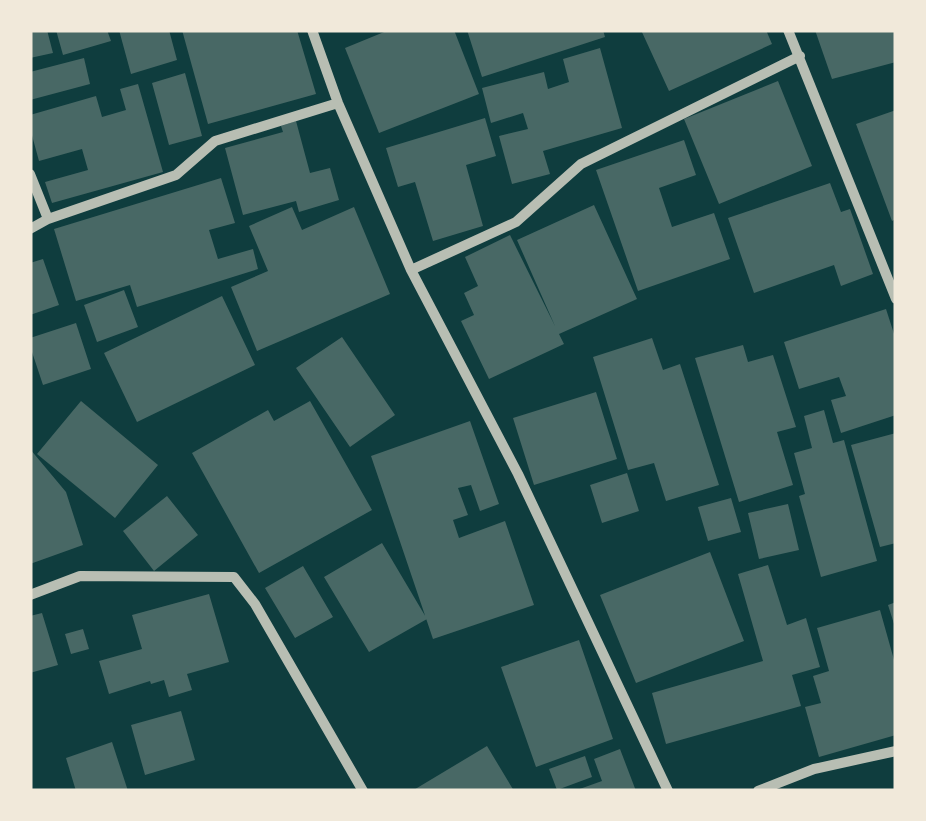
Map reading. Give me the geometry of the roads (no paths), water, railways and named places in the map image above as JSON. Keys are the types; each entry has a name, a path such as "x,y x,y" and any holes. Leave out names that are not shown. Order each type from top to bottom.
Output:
{"street":[{"path":"312,30 338,103 411,270 518,474 668,791"},
{"path":"788,30 896,299"},
{"path":"411,270 516,222 581,164 800,56"},
{"path":"30,229 48,219 176,175 215,141 338,103"},
{"path":"30,174 48,219"},
{"path":"30,595 80,576 234,577 255,604 363,791"},
{"path":"758,791 814,769 896,751"}]}
